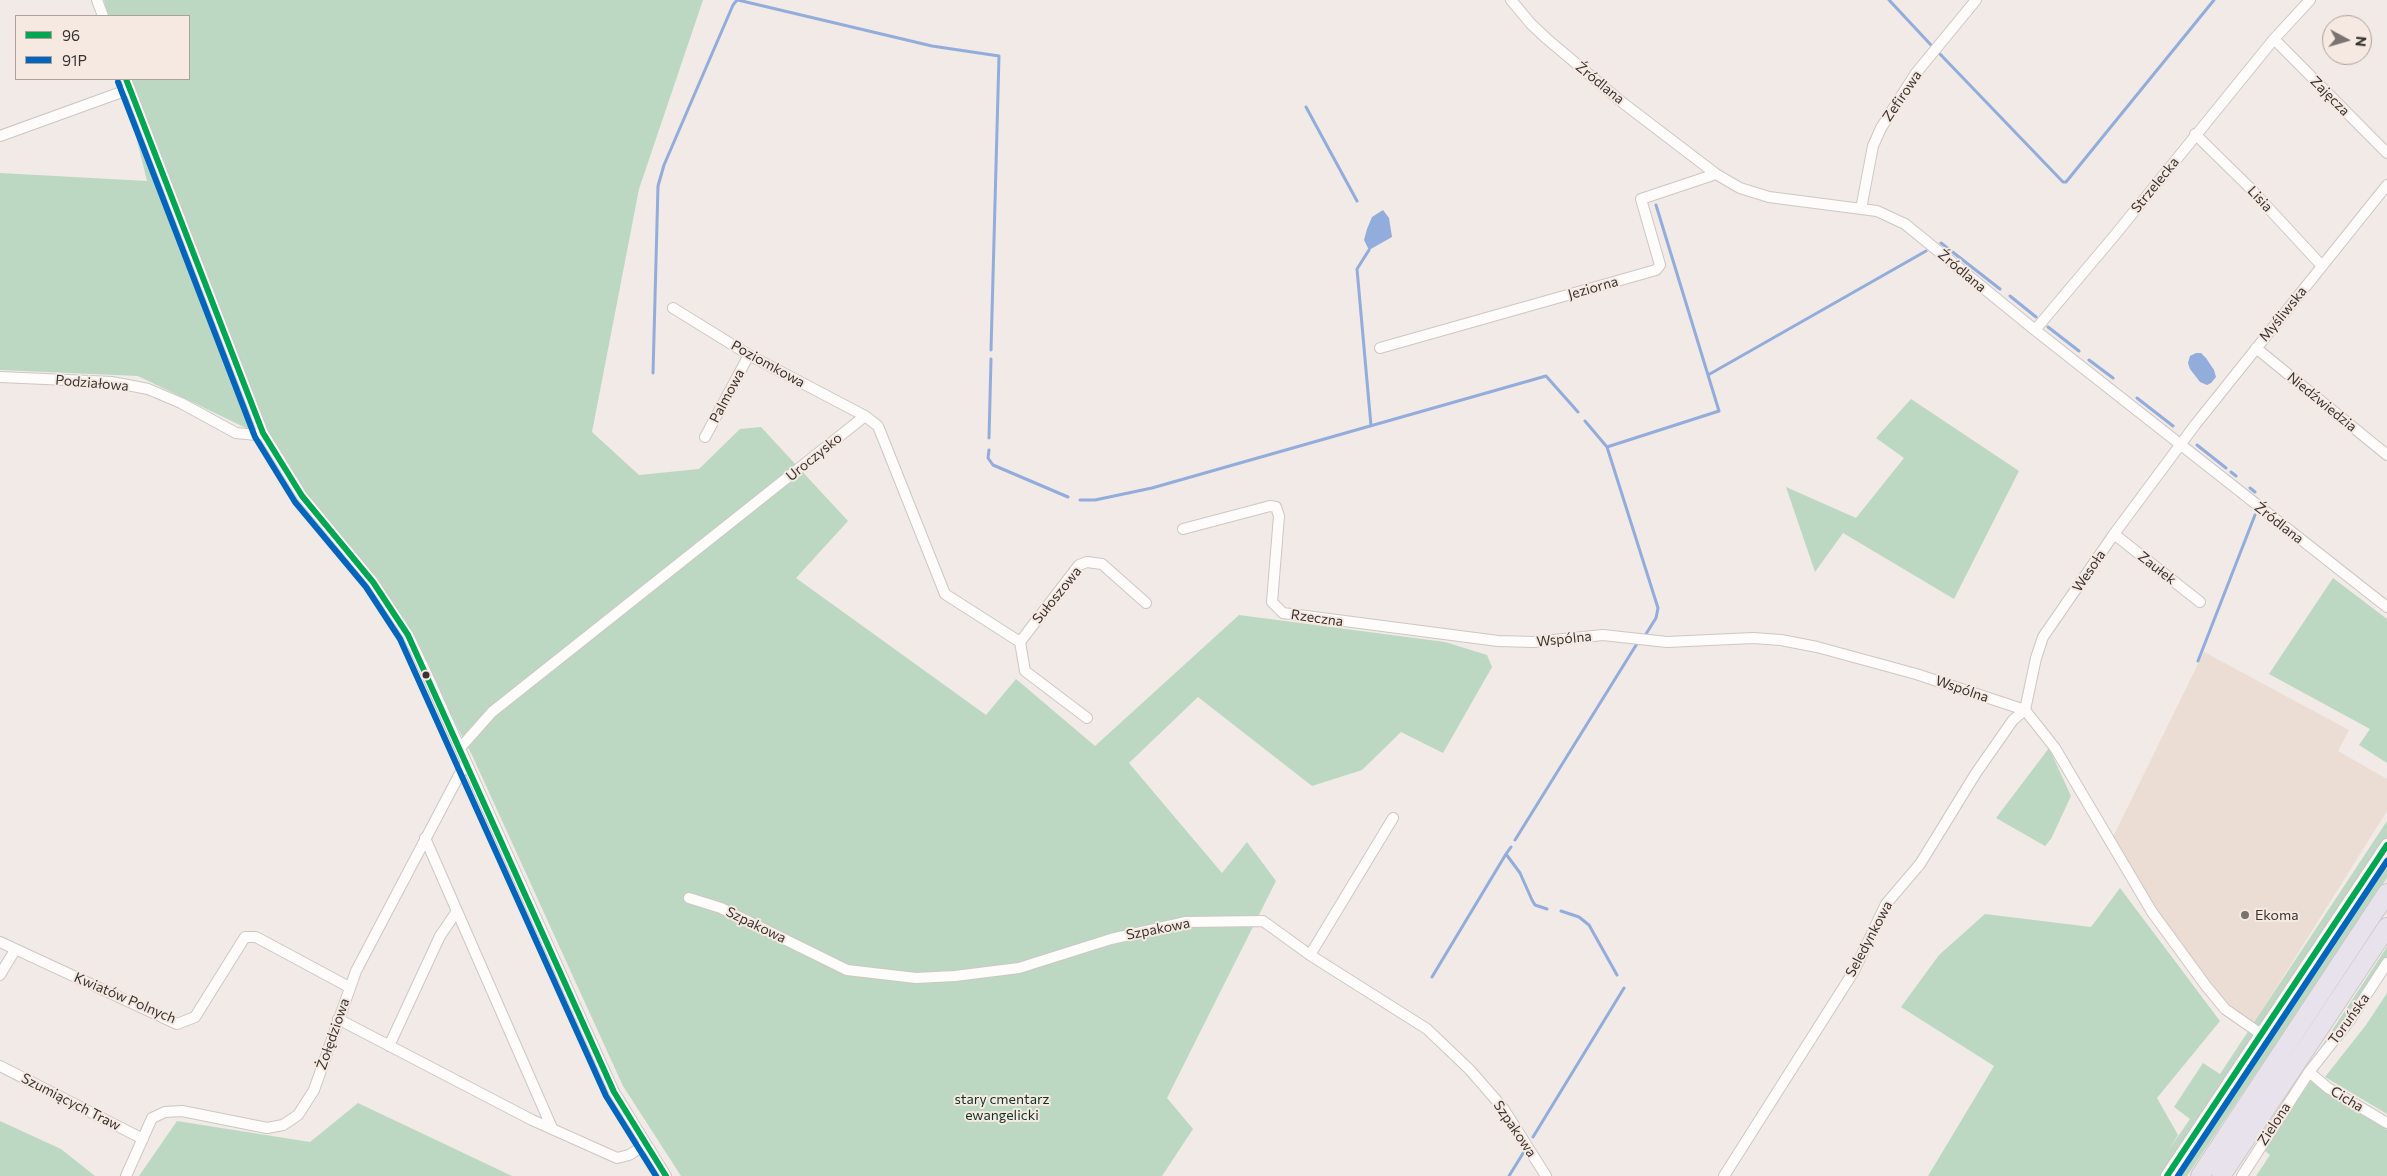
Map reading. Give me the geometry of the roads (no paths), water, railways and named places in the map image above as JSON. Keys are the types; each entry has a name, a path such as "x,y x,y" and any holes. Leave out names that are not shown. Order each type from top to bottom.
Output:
{"highway":[{"path":"2200,1176 2387,893"},
{"path":"2221,1176 2387,927"}],"street":[{"path":"97,0 103,15"},
{"name":"Źródlana","path":"1511,0 1531,24 1566,56 1716,174 1740,188 1770,197 1861,209 1888,215 1905,224 2035,330 2387,607"},
{"name":"Zefirowa","path":"1861,209 1873,146 1881,128 1916,73 1976,0"},
{"name":"Strzelecka","path":"2035,330 2115,235 2195,134 2274,39 2310,0"},
{"name":"Zajęcza","path":"2274,39 2387,153"},
{"path":"0,136 128,84 263,433 302,496 389,604 408,635 614,1092 645,1145 666,1176"},
{"name":"Lisia","path":"2195,134 2249,187 2322,266"},
{"name":"Jeziorna","path":"1380,348 1656,270 1660,265 1641,199 1716,174"},
{"name":"Myśliwska","path":"2180,445 2387,185"},
{"name":"Poziomkowa","path":"673,308 749,355 865,416"},
{"name":"Niedźwiedzia","path":"2256,348 2387,455"},
{"name":"Palmowa","path":"705,438 749,355"},
{"name":"Podziałowa","path":"0,377 112,382 148,389 181,403 236,433 257,435 263,433"},
{"path":"865,416 878,426 945,594 1020,642 1024,671 1087,718"},
{"name":"Uroczysko","path":"460,748 492,712 865,416"},
{"name":"Wesoła","path":"2025,710 2036,658 2044,638 2114,534 2180,445"},
{"name":"Rzeczna","path":"1182,529 1270,506 1276,507 1279,516 1272,602 1283,613 1498,642"},
{"name":"Zaułek","path":"2114,534 2200,602"},
{"name":"Sułoszowa","path":"1020,642 1076,569 1087,562 1102,564 1146,603"},
{"name":"Wspólna","path":"1498,642 1532,642 1603,635 1667,642 1753,638 1781,640 1826,649 1916,674 2025,710"},
{"path":"2025,710 2055,748 2152,912 2200,979 2225,1008 2261,1034"},
{"name":"Seledynkowa","path":"1724,1176 1854,970 1886,904 1920,864 1976,773 2013,720 2025,710"},
{"name":"Żołędziowa","path":"126,1176 152,1118 165,1112 182,1111 258,1128 274,1127 290,1121 298,1115 309,1099 349,987 466,762"},
{"path":"1310,955 1393,818"},
{"path":"425,838 552,1128"},
{"path":"2167,1176 2387,845"},
{"name":"Szpakowa","path":"689,898 721,908 847,970 916,978 956,976 1019,968 1111,939 1186,922 1263,921 1310,955 1427,1030 1470,1070 1503,1108 1546,1176"},
{"path":"390,1046 440,936 457,911"},
{"name":"Kwiatów Polnych","path":"0,942 177,1024 195,1017 245,937 256,937 349,987"},
{"path":"0,975 15,950"},
{"name":"Toruńska","path":"2308,1072 2350,1020 2387,963"},
{"path":"338,1019 552,1128 617,1158 629,1155 645,1145"},
{"name":"Szumiących Traw","path":"0,1066 143,1139"},
{"name":"Cicha","path":"2308,1072 2328,1088 2387,1123"},
{"name":"Zielona","path":"2242,1176 2308,1072"}],"water":[{"path":"1383,210 1389,218 1392,237 1369,250 1364,240 1367,229 1372,217"},
{"path":"2201,353 2214,370 2216,377 2207,385 2200,382 2190,369 2188,363 2190,356"}],"waterway":[{"path":"653,373 658,186 664,165 733,5 737,0"},
{"path":"738,0 932,46 999,56 991,350"},
{"path":"1889,0 1931,45"},
{"path":"1940,54 2063,182 2066,182 2214,0"},
{"path":"1306,107 1357,201"},
{"path":"1656,205 1708,375"},
{"path":"1941,243 2000,289"},
{"path":"1369,250 1357,269 1371,426"},
{"path":"1607,447 1719,411 1708,375 1926,251"},
{"path":"2010,296 2036,317"},
{"path":"2048,327 2079,351"},
{"path":"989,438 991,359"},
{"path":"2089,360 2113,378"},
{"path":"1080,500 1095,500 1152,488 1546,376 1578,412"},
{"path":"2137,398 2173,426"},
{"path":"1585,421 1607,447 1658,608 1656,618 1646,634"},
{"path":"2197,445 2226,468"},
{"path":"989,450 988,458 993,465 1068,497"},
{"path":"2231,472 2236,476"},
{"path":"2250,488 2255,492"},
{"path":"2198,661 2255,515"},
{"path":"1515,840 1638,642"},
{"path":"1511,847 1506,854 1520,873 1532,900 1535,905 1547,909"},
{"path":"1432,977 1506,854"},
{"path":"1561,911 1579,917 1589,925 1617,975"},
{"path":"1533,1137 1624,988"},
{"path":"1509,1176 1525,1150"}],"place":[{"name":"Ekoma","path":"2245,915"}],"park label":[{"name":"stary cmentarz ewangelicki","path":"1002,1108"}]}
